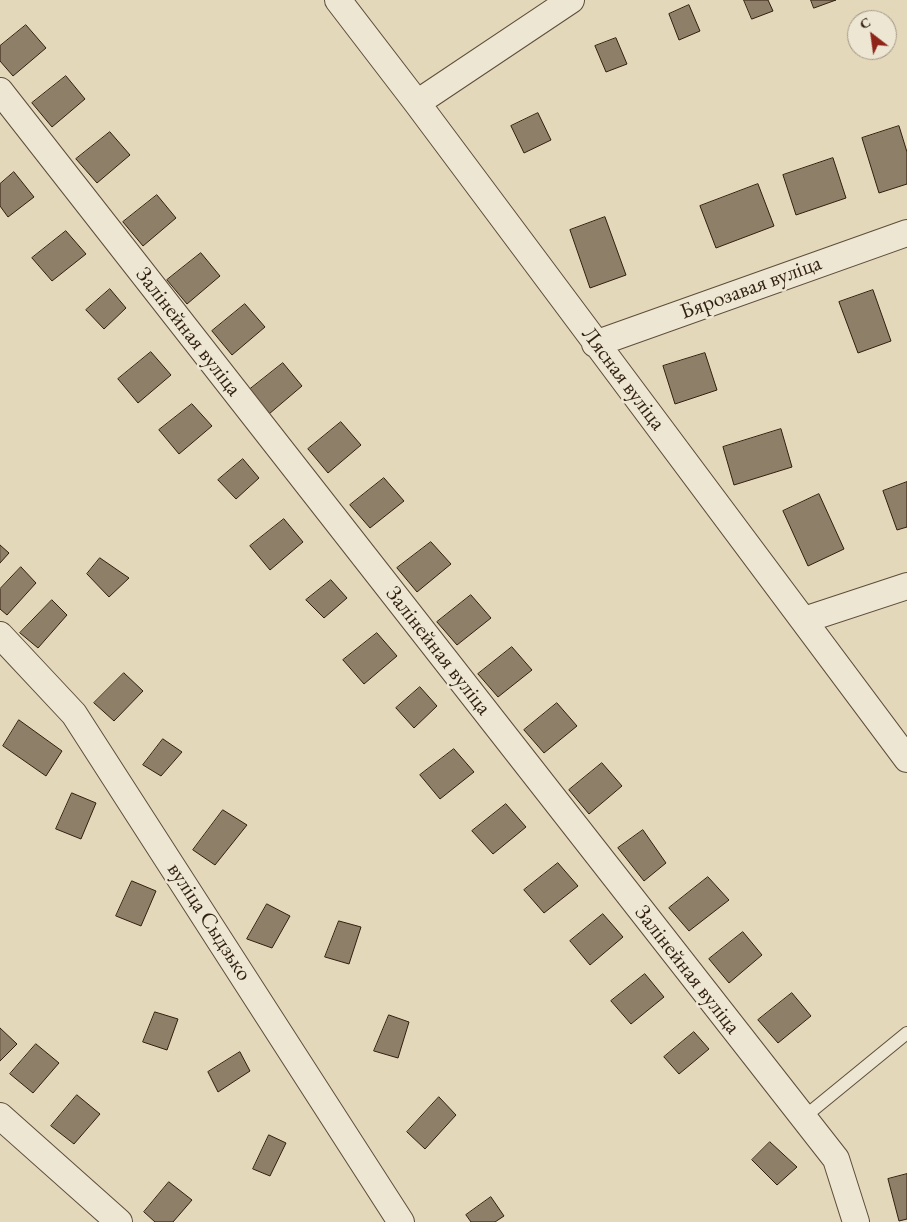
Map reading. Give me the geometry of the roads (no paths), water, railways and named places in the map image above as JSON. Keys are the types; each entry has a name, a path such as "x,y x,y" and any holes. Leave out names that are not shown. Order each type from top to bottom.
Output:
{"street":[{"name":"Лясная вуліца","path":"338,0 907,759"},
{"path":"416,103 571,0"},
{"name":"Залінейная вуліца","path":"0,91 836,1159 856,1222"},
{"name":"Бярозавая вуліца","path":"595,344 907,233"},
{"path":"804,620 907,586"},
{"name":"вуліца Сыдзько","path":"0,635 74,714 401,1222"},
{"path":"0,1116 119,1222"}],"lane":[{"path":"803,1118 907,1033"}]}
